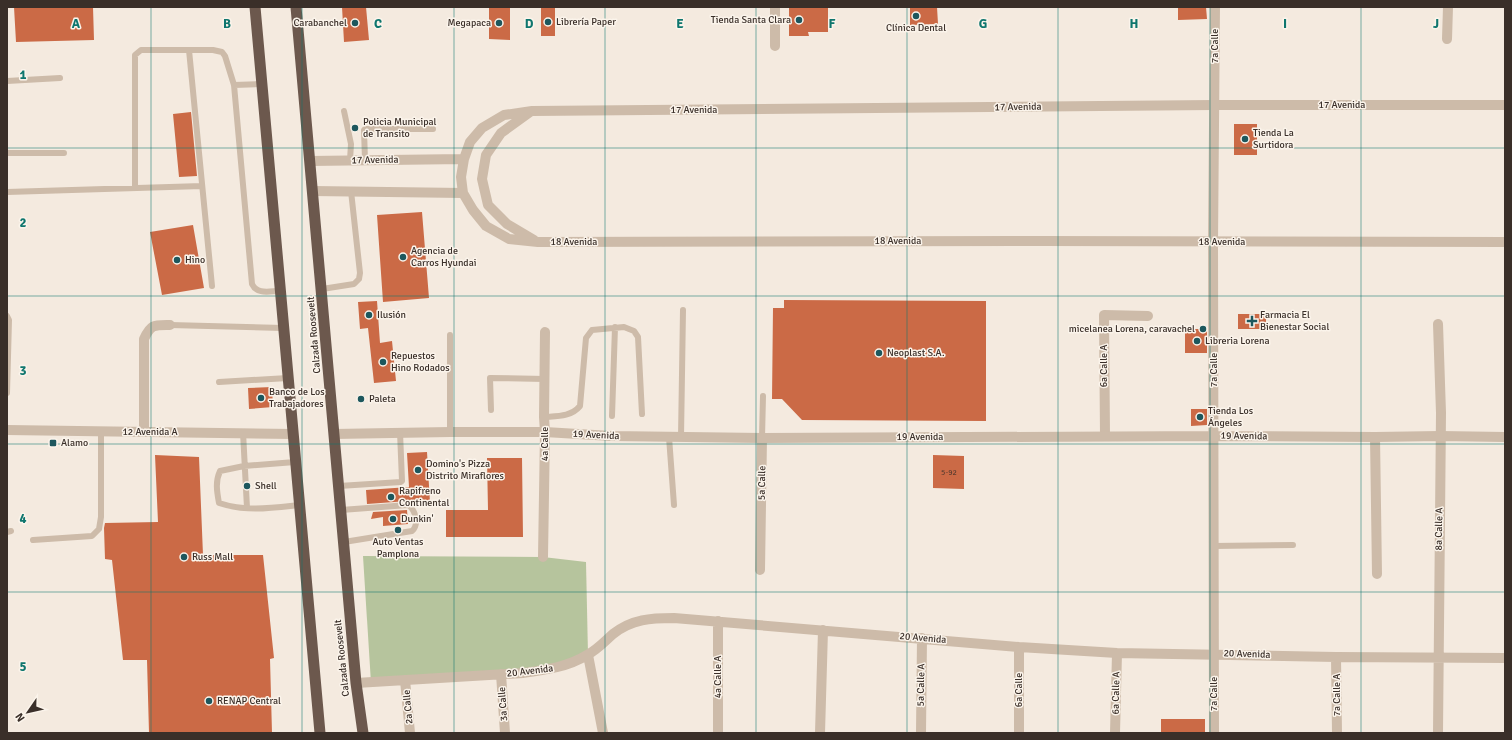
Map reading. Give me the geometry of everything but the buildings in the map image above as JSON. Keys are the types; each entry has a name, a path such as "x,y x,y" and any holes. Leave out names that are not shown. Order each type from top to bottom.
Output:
{"highway":[{"path":"255,7 320,733"},
{"name":"Calzada Roosevelt","path":"296,7 356,684 363,733"}],"street":[{"path":"775,7 775,46"},
{"name":"7a Calle","path":"1214,733 1213,546 1215,436 1213,242 1215,7"},
{"path":"1447,39 1448,7"},
{"name":"17 Avenida","path":"464,193 461,177 464,159 470,142 482,128 504,115 532,111 1505,104"},
{"path":"532,111 501,132 486,155 482,179 488,205 507,224 538,242"},
{"name":"17 Avenida","path":"310,161 464,159"},
{"path":"313,191 464,193"},
{"name":"18 Avenida","path":"464,193 473,210 486,226 509,240 538,242 1505,242"},
{"name":"6a Calle A","path":"1105,436 1104,315 1148,316"},
{"name":"8a Calle A","path":"1438,324 1440,436 1438,733"},
{"path":"144,432 144,339 149,329 156,325 170,325"},
{"name":"4a Calle","path":"543,557 546,432 544,417 545,332"},
{"name":"12 Avenida A","path":"7,430 243,432 293,434"},
{"name":"19 Avenida","path":"334,434 400,432 546,432 611,436 762,438 1105,436 1505,437"},
{"path":"1375,437 1377,574"},
{"name":"5a Calle","path":"760,570 762,438"},
{"name":"20 Avenida","path":"356,684 549,670 566,665 588,655 616,632 633,622 651,618 718,621 1019,647 1117,653 1214,653 1336,657 1505,658"},
{"name":"4a Calle A","path":"718,621 718,733"},
{"path":"820,733 823,630"},
{"name":"5a Calle A","path":"920,733 922,638"},
{"name":"6a Calle","path":"1019,647 1019,733"},
{"name":"6a Calle A","path":"1115,733 1117,653"},
{"path":"588,655 603,733"},
{"name":"7a Calle A","path":"1336,657 1337,733"},
{"name":"3a Calle","path":"501,674 505,733"},
{"name":"2a Calle","path":"405,680 410,733"},
{"path":"318,716 325,733"}],"lane":[{"path":"135,188 135,55 141,50 213,50 222,52 225,56 234,85 252,284 254,290 259,292 280,291"},
{"path":"190,50 212,286"},
{"path":"7,81 60,78"},
{"path":"234,85 261,84"},
{"path":"344,111 351,144 350,160"},
{"path":"365,160 365,129 433,129"},
{"path":"7,153 64,153"},
{"path":"7,192 202,186"},
{"path":"322,289 354,284 359,279 351,192"},
{"path":"681,437 683,310"},
{"path":"7,316 9,320 7,393"},
{"path":"170,325 283,328"},
{"path":"612,416 615,327"},
{"path":"544,417 565,415 580,406 586,338 592,330 615,327 629,328 634,331 638,337 642,414"},
{"path":"450,335 450,432"},
{"path":"219,382 288,378"},
{"path":"491,410 490,378 544,379"},
{"name":"5a Calle","path":"762,438 763,396"},
{"path":"33,540 92,536 99,529 101,516 101,431"},
{"path":"243,432 247,508"},
{"path":"339,486 401,482 400,432"},
{"path":"669,437 674,505"},
{"path":"295,462 244,466 220,471 216,478 217,493 219,503 233,507 267,509 299,505"},
{"path":"341,510 408,505 414,512 416,524 415,529 412,531 344,542"},
{"path":"1213,546 1293,545"}],"green space":[{"path":"363,556 543,557 586,562 588,655 566,665 371,683"}],"place":[{"name":"Clínica Dental","path":"916,16"},
{"name":"Tienda Santa Clara","path":"799,20"},
{"name":"Librería Paper","path":"548,22"},
{"name":"Carabanchel","path":"355,23"},
{"name":"Megapaca","path":"499,23"},
{"name":"Policia Municipal de Transito","path":"355,128"},
{"name":"Tienda La Surtidora","path":"1245,139"},
{"name":"Agencia de Carros Hyundai","path":"403,257"},
{"name":"Hino","path":"177,260"},
{"name":"Ilusión","path":"369,315"},
{"name":"Farmacia El Bienestar Social","path":"1252,321"},
{"name":"micelanea Lorena, caravachel","path":"1203,329"},
{"name":"Libreria Lorena","path":"1197,341"},
{"name":"Neoplast S.A.","path":"879,353"},
{"name":"Repuestos Hino Rodados","path":"383,362"},
{"name":"Banco de Los Trabajadores","path":"261,398"},
{"name":"Paleta","path":"361,399"},
{"name":"Tienda Los Ángeles","path":"1200,417"},
{"name":"Alamo","path":"53,443"},
{"name":"Domino's Pizza Distrito Miraflores","path":"418,470"},
{"name":"Shell","path":"247,486"},
{"name":"Rapifreno Continental","path":"391,497"},
{"name":"Dunkin'","path":"393,519"},
{"name":"Auto Ventas Pamplona","path":"398,530"},
{"name":"Russ Mall","path":"184,557"},
{"name":"RENAP Central","path":"209,701"}]}
